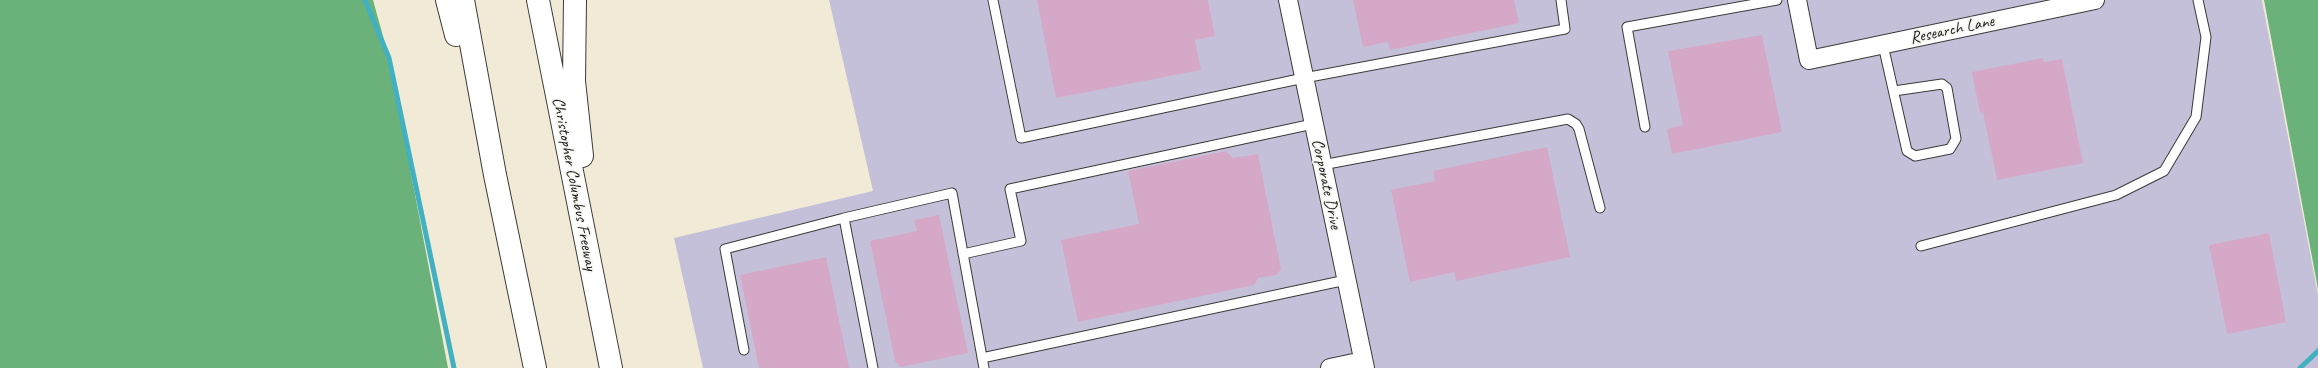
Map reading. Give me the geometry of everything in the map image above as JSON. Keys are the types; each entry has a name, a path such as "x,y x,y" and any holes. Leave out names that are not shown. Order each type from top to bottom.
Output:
{"highway":[{"path":"447,0 495,175"},
{"path":"463,0 495,175 535,368"},
{"name":"Christopher Columbus Freeway","path":"538,0 611,368"},
{"path":"575,0 574,81 598,307"}],"street":[{"name":"Corporate Drive","path":"1288,0 1364,365"},
{"name":"Research Lane","path":"1797,0 1809,60 2095,0"},
{"path":"1330,368 1364,365"}],"lane":[{"path":"993,0 1020,138 1304,78 1565,29 1561,0"},
{"path":"1645,127 1627,27 1777,0"},
{"path":"1921,246 2116,195 2164,170 2196,117 2206,38 2198,0"},
{"path":"1884,45 1907,151 1915,156 1950,149 1956,139 1947,88 1942,84 1894,91"},
{"path":"1322,164 1568,119 1576,124 1579,129 1600,208"},
{"path":"963,254 1021,241 1010,189 1313,124"},
{"path":"744,350 725,249 844,218 952,193 984,368"},
{"path":"844,218 873,368"},
{"path":"982,358 1346,280"}],"shaded area":[{"path":"829,0 2262,0 2318,295 2318,368 703,368 674,238 873,191"}],"green space":[{"path":"0,0 373,0 389,58 448,368 0,368"},
{"path":"2264,0 2318,0 2318,289"}],"building":[{"path":"1037,0 1208,0 1215,36 1195,40 1201,70 1056,98"},
{"path":"1353,0 1514,0 1519,23 1390,50 1388,42 1363,47"},
{"path":"1762,35 1782,132 1672,154 1667,129 1683,125 1668,51"},
{"path":"2043,58 2044,62 2062,59 2083,163 1997,180 1983,112 1980,113 1972,72"},
{"path":"1547,147 1570,257 1456,281 1454,272 1410,282 1391,190 1435,181 1433,171"},
{"path":"1226,151 1233,158 1258,154 1281,269 1276,275 1258,278 1254,285 1078,322 1061,240 1139,224 1128,171"},
{"path":"939,215 968,353 901,367 895,361 870,241 917,231 914,220"},
{"path":"2269,233 2286,322 2227,334 2209,245"},
{"path":"826,257 849,368 759,368 740,275"}],"waterway":[{"path":"365,0 389,58 454,368"},
{"path":"2300,368 2318,351"}]}
